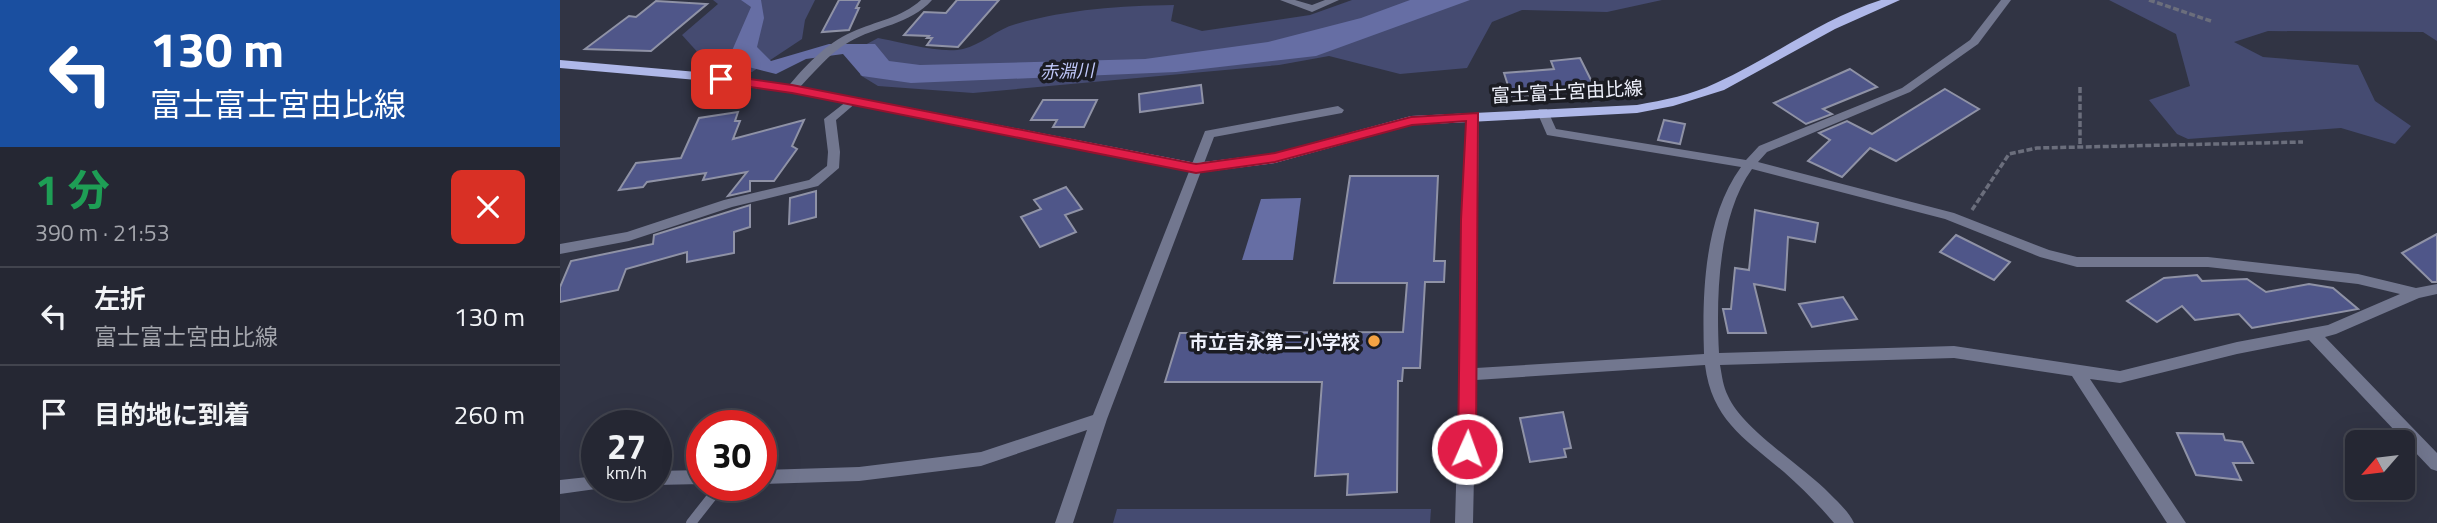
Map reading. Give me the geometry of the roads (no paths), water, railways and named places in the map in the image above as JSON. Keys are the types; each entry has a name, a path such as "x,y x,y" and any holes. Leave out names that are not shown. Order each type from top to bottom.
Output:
{"main road":[{"name":"富士富士宮由比線","path":"560,64 697,76 792,89 1196,168 1275,158 1411,121 1637,108 1700,95 1749,73 1849,14 1894,0"}],"street":[{"path":"792,89 841,41 865,29 889,23 927,0"},
{"path":"1285,0 1312,9 1334,0"},
{"path":"1845,523 1822,496 1739,426 1719,398 1711,359 1714,273 1726,204 1748,164 1763,149 1906,90 1974,42 2006,0"},
{"path":"560,249 629,236 729,203 813,183 833,168 830,119 851,102"},
{"path":"1064,523 1099,419 1209,134 1338,110"},
{"path":"1543,112 1551,132 1748,164 1964,222 2045,254 2077,262 2208,262 2358,279 2416,293"},
{"path":"1464,523 1470,374 1469,220 1473,116"},
{"path":"1470,374 1711,359 1954,352 2120,377 2237,348 2332,330 2416,293 2437,289"},
{"path":"2313,334 2437,464"},
{"path":"2077,372 2177,523"},
{"path":"777,477 859,474 981,459 1099,419"},
{"path":"560,487 581,485"}],"lane":[{"path":"691,523 708,501"}],"water":[{"name":"赤淵川","path":"741,0 761,0 764,18 757,47 771,61 829,44 875,44 889,61 920,65 1145,59 1268,42 1361,18 1410,0 1470,0 1316,56 1176,72 911,83 862,76 843,54 806,59 776,74 737,64 731,53 751,7"},
{"path":"1301,198 1293,260 1242,260 1261,199"}],"place":[{"name":"市立吉永第二小学校","path":"1374,341"}]}
